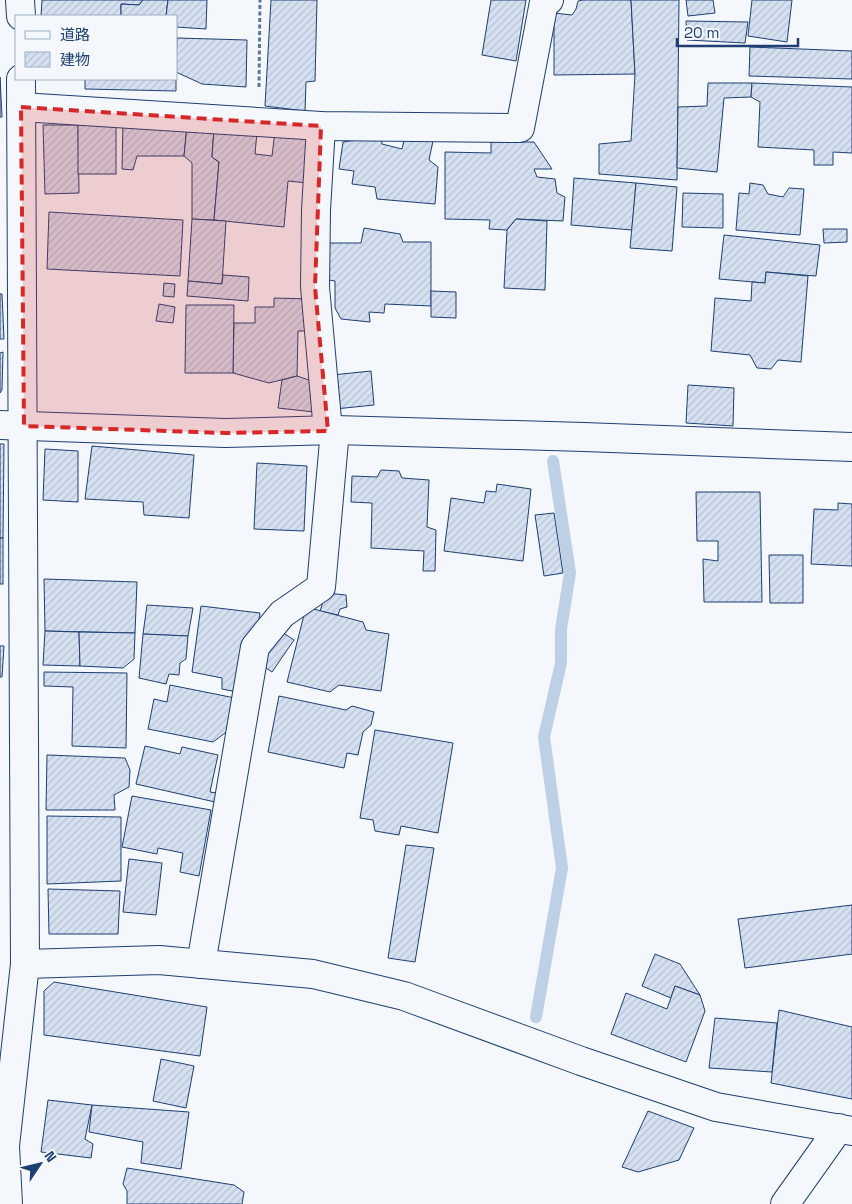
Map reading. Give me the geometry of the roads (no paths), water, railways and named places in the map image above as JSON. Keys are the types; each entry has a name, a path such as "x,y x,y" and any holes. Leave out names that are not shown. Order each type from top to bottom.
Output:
{"street":[{"path":"20,0 20,15"},
{"path":"21,107 321,126 520,128 544,2 549,0"},
{"path":"8,1204 3,1146 25,964 12,425 21,80"},
{"path":"201,964 255,647 282,614 320,587 332,431 315,287 316,210 321,126"},
{"path":"12,425 225,432 332,431 584,437 852,447"},
{"path":"25,964 159,960 313,974 404,996 581,1061 716,1107 845,1129 785,1204"}],"waterway":[{"path":"536,1017 562,868 544,737 561,663 561,629 570,573 553,461"}]}
